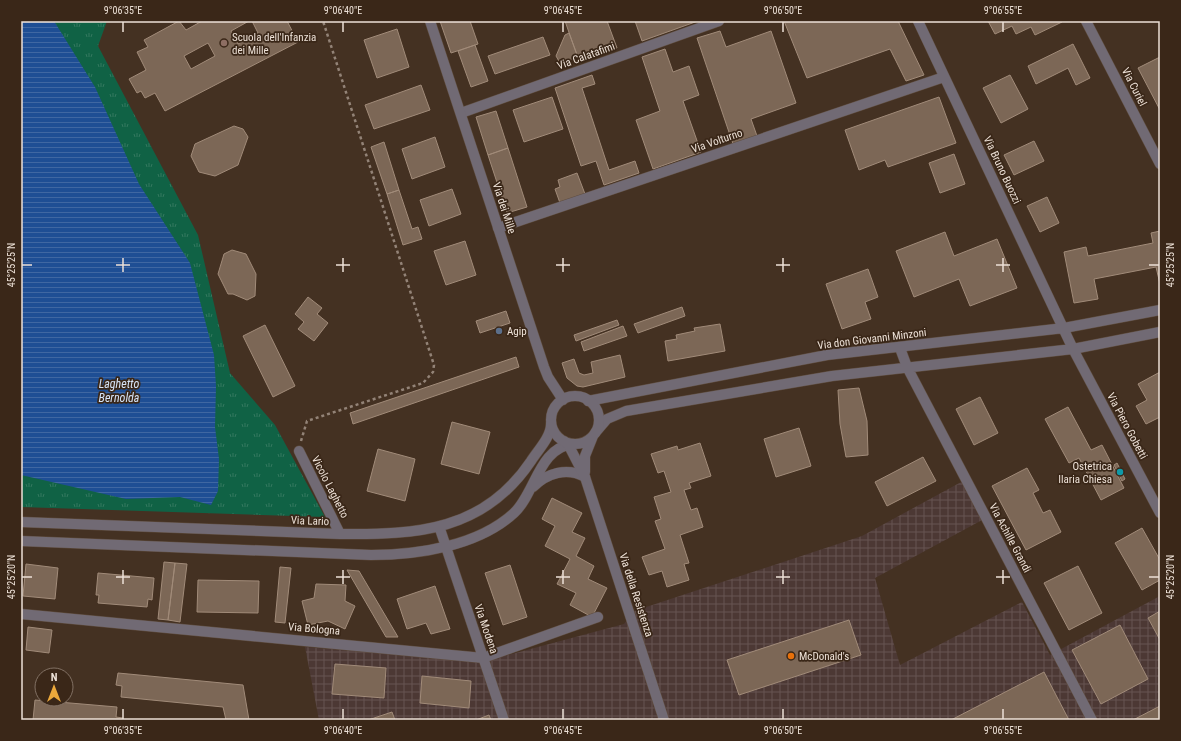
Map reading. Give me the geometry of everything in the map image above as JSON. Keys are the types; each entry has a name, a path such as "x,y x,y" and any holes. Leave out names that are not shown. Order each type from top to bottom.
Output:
{"street":[{"name":"Via dei Mille","path":"430,21 546,372 563,400"},
{"name":"Via Calatafimi","path":"460,113 719,21"},
{"name":"Via Bruno Buozzi","path":"918,21 1073,349"},
{"name":"Via Curiel","path":"1086,21 1160,164"},
{"name":"Via Volturno","path":"498,228 944,77"},
{"name":"Via don Giovanni Minzoni","path":"588,401 828,355 900,348 1064,328 1160,310"},
{"path":"21,541 388,555 413,553 446,547 475,536 504,521 520,507 544,464 554,453 568,443 587,441 608,419 626,411 832,376 1073,349 1160,332"},
{"name":"Via Achille Grandi","path":"900,348 907,367 1092,720"},
{"name":"Via Piero Gobetti","path":"1073,349 1160,513"},
{"path":"568,443 555,434 551,424 552,412 563,400 578,397 593,405 598,414 598,422 595,433"},
{"name":"Via Lario","path":"21,522 340,534 399,534 439,526 475,513 488,506 501,496 527,467 549,434 551,424"},
{"name":"Via della Resistenza","path":"585,477 585,456 595,433"},
{"name":"Via della Resistenza","path":"568,443 585,477 664,720"},
{"name":"Vicolo Laghetto","path":"299,452 340,534"},
{"path":"526,497 539,482 556,474 569,472 585,477"},
{"name":"Via Modena","path":"439,526 504,720"},
{"name":"Via Bologna","path":"21,614 483,658 598,618"}],"path":[{"path":"299,452 307,421 423,383 433,372 434,365 323,21"}],"shaded area":[{"path":"963,481 984,519 875,578 900,665 1022,602 1050,655 1160,596 1160,720 319,720 305,647 486,661 624,624 634,611 862,536"}],"green space":[{"name":"Laghetto Bernolda","path":"21,21 107,21 98,46 198,235 230,373 275,425 325,517 21,507"}],"water":[{"name":"Laghetto Bernolda","path":"21,21 54,21 95,87 139,184 190,263 214,355 216,386 215,427 219,459 218,491 211,505 180,497 126,499 21,475"}],"building":[{"path":"179,21 186,30 202,21 249,21 231,31 238,44 258,33 252,21 287,21 298,42 165,111 155,93 145,98 141,91 137,93 129,79 146,70 137,52 148,47 144,40","holes":["208,43 215,56 191,69 184,56"]},
{"path":"440,21 470,21 478,44 451,53"},
{"path":"565,21 607,21 617,48 579,61"},
{"path":"635,21 698,21 642,41"},
{"path":"784,21 898,21 924,75 906,81 890,49 807,78"},
{"path":"988,21 1062,22 1035,35 1031,27 1016,34 1012,26 995,34"},
{"path":"397,29 409,67 377,78 364,40"},
{"path":"720,31 726,47 771,31 796,103 751,119 757,136 733,144 697,38"},
{"path":"569,33 578,57 560,63 556,56 565,35"},
{"path":"543,37 550,55 495,74 488,56"},
{"path":"1073,44 1090,78 1076,85 1068,68 1036,84 1028,66"},
{"path":"475,45 488,81 471,87 458,51"},
{"path":"665,49 673,72 689,66 699,95 683,101 701,152 653,169 636,120 660,111 642,57"},
{"path":"1160,57 1160,110 1138,68"},
{"path":"592,75 595,84 582,88 609,170 635,161 639,173 604,185 596,161 581,166 555,88"},
{"path":"1010,75 1028,109 1001,123 983,88"},
{"path":"421,85 430,110 374,129 365,105"},
{"path":"552,97 563,129 524,142 513,110"},
{"path":"939,97 956,143 888,167 885,160 859,170 845,130"},
{"path":"496,111 508,148 488,155 476,117"},
{"path":"234,126 243,129 248,137 238,165 215,176 199,172 191,156 195,144"},
{"path":"435,137 445,167 412,179 402,149"},
{"path":"1034,141 1044,161 1014,175 1004,155"},
{"path":"384,142 399,190 387,194 371,147"},
{"path":"508,148 527,207 507,213 488,155"},
{"path":"954,154 965,184 940,193 929,163"},
{"path":"577,173 585,194 560,203 555,189 560,187 558,180"},
{"path":"452,189 461,214 429,226 420,200"},
{"path":"399,190 412,229 418,227 422,239 403,245 387,194"},
{"path":"1047,197 1059,223 1040,232 1027,206"},
{"path":"1160,231 1160,284 1156,267 1094,279 1098,299 1074,303 1064,252 1086,247 1088,256 1153,243 1151,233"},
{"path":"945,232 954,256 997,239 1017,288 970,306 959,279 914,297 896,251"},
{"path":"465,241 476,275 446,285 434,251"},
{"path":"232,250 246,254 256,274 255,296 247,300 233,294 228,294 218,274 224,254"},
{"path":"868,269 878,297 865,302 871,319 842,329 826,284"},
{"path":"308,297 322,308 317,314 328,323 314,341 298,329 304,322 295,314"},
{"path":"682,307 685,316 638,333 634,324"},
{"path":"506,311 510,323 480,333 476,321"},
{"path":"617,320 619,325 576,341 574,335"},
{"path":"720,324 725,351 668,361 665,341 677,339 676,335 695,331 694,328"},
{"path":"265,325 295,386 273,397 243,336"},
{"path":"623,326 627,336 584,351 581,342"},
{"path":"620,355 625,377 583,387 577,386 567,378 562,363 574,359 579,373 584,375 593,373 591,362"},
{"path":"516,357 519,367 353,424 350,413"},
{"path":"1160,372 1160,417 1146,424 1136,406 1147,400 1138,384"},
{"path":"859,388 867,421 868,455 846,457 840,424 838,390"},
{"path":"980,397 998,433 974,445 956,409"},
{"path":"1068,407 1091,450 1102,445 1124,488 1101,500 1079,458 1069,463 1045,419"},
{"path":"452,422 490,432 479,474 441,464"},
{"path":"799,428 811,466 776,477 764,439"},
{"path":"700,443 711,476 689,483 691,488 684,490 691,510 697,508 703,527 680,535 689,563 684,564 689,580 667,587 662,571 649,575 642,557 665,549 655,521 661,519 654,497 671,492 664,471 658,473 651,454 677,446 678,450"},
{"path":"378,449 415,459 405,501 367,491"},
{"path":"923,457 936,481 887,506 875,482"},
{"name":"Ostetrica Ilaria Chiesa","path":"1117,463 1125,479 1122,481 1114,465"},
{"path":"1027,468 1039,490 1033,493 1043,513 1050,510 1061,532 1026,550 992,486"},
{"path":"552,498 582,513 572,532 585,538 576,556 594,566 588,579 607,588 592,617 570,605 576,593 557,584 570,559 545,546 555,526 542,519"},
{"path":"1142,528 1160,560 1160,580 1142,590 1115,543"},
{"path":"164,562 175,563 168,620 158,619"},
{"path":"175,563 187,564 180,622 168,620"},
{"path":"26,564 58,568 55,599 23,596"},
{"path":"510,565 527,617 503,625 485,573"},
{"path":"1078,566 1102,613 1069,630 1044,583"},
{"path":"280,567 291,568 285,623 275,622"},
{"path":"347,570 359,571 398,637 386,637"},
{"path":"98,573 154,578 152,600 148,599 147,607 98,603 99,595 96,595"},
{"path":"198,580 259,581 258,613 197,612"},
{"path":"316,584 346,585 345,601 355,606 345,629 328,621 308,625 302,601 314,598"},
{"path":"435,586 450,629 431,634 426,623 407,629 397,599"},
{"path":"1160,611 1160,640 1148,618"},
{"path":"849,620 861,655 739,695 727,660"},
{"path":"1120,625 1148,679 1101,704 1072,650"},
{"path":"28,627 52,630 49,653 26,650"},
{"path":"335,664 386,668 384,698 332,694"},
{"path":"1044,672 1069,720 951,720"},
{"path":"118,673 243,685 249,720 226,720 223,707 121,697 122,686 116,685"},
{"path":"422,676 471,681 469,708 420,703"},
{"path":"74,703 117,707 116,717 123,718 122,720 33,720 34,707 74,707"},
{"path":"1160,706 1160,720 1133,720"},
{"path":"392,712 395,720 368,720"},
{"path":"489,715 491,720 476,720"}],"place":[{"name":"Scuola dell'Infanzia dei Mille","path":"224,43"},
{"name":"Agip","path":"499,331"},
{"name":"Ostetrica Ilaria Chiesa","path":"1120,472"},
{"name":"McDonald's","path":"791,656"}]}
